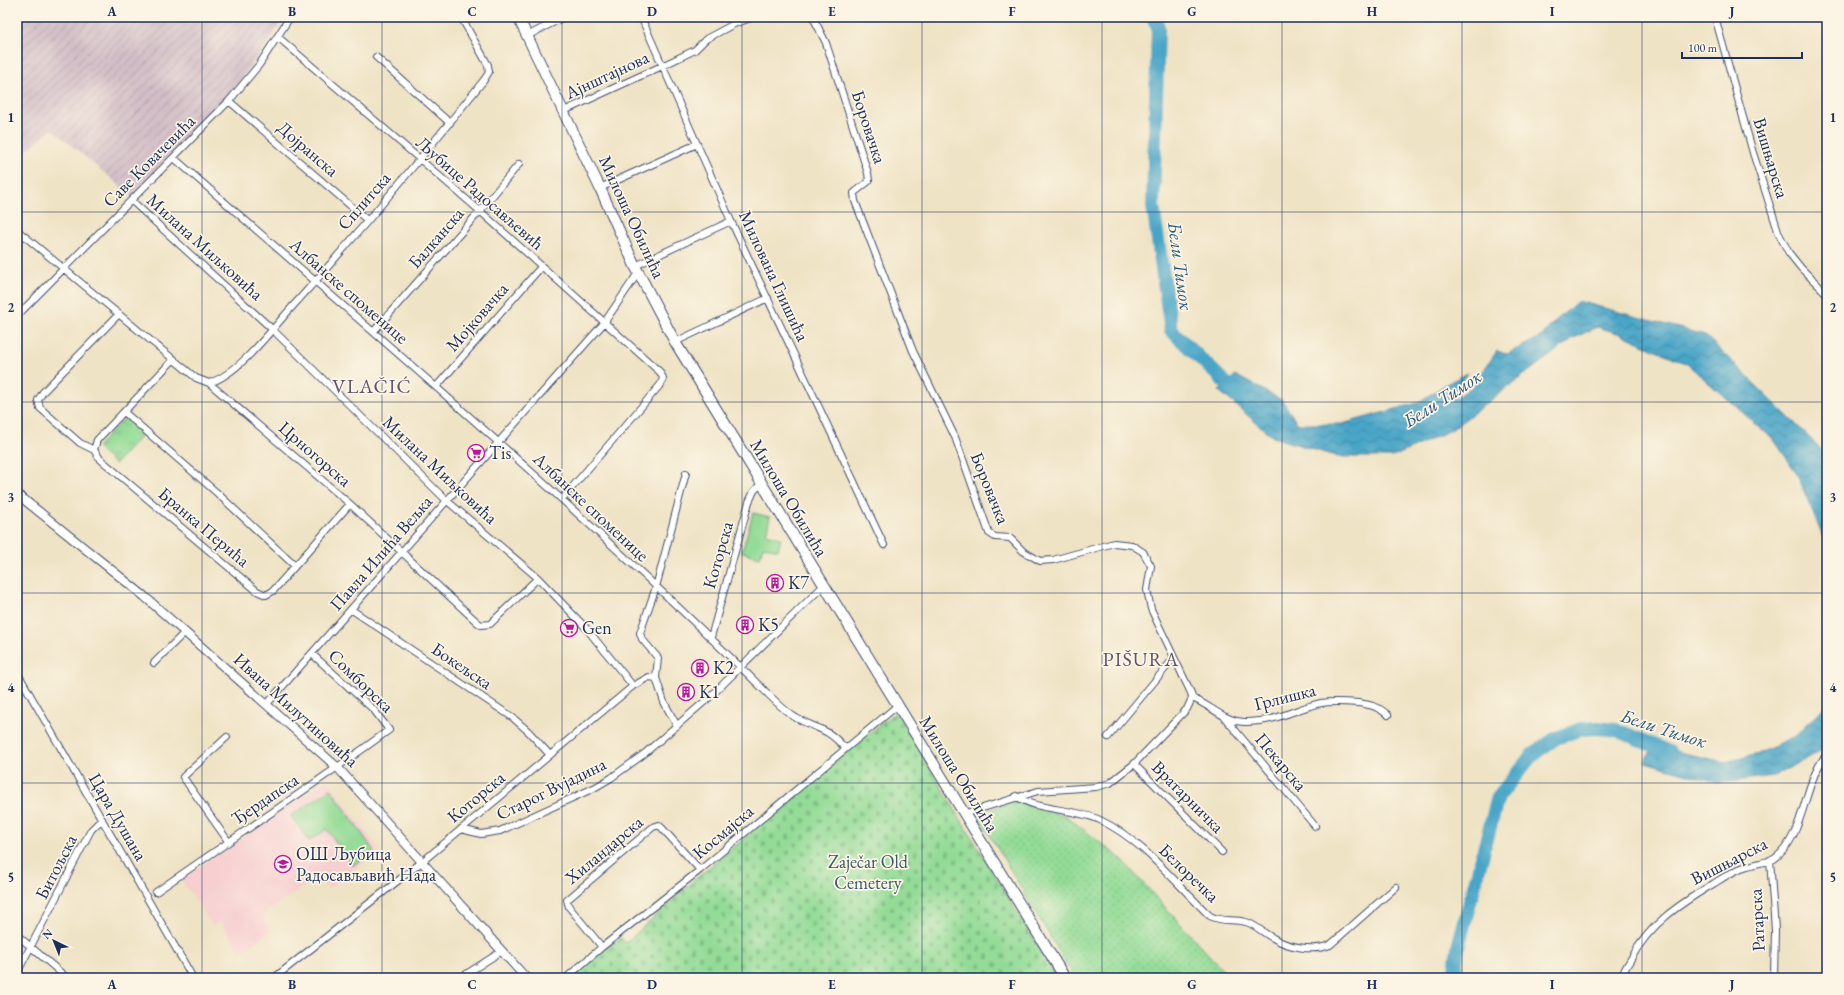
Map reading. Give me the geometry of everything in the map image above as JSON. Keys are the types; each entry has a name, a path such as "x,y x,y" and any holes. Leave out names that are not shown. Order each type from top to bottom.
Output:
{"main road":[{"name":"Милоша Обилића","path":"518,17 564,111 637,269 675,342 963,814 1065,978"}],"street":[{"name":"Саве Ковачевића","path":"17,316 230,101 259,65 290,17"},
{"name":"Сплитска","path":"209,383 220,379 232,371 315,282 366,220 420,160 484,80 489,72 488,65 461,17"},
{"path":"527,36 564,17"},
{"name":"Милована Глишића","path":"641,17 731,221 884,545"},
{"name":"Ајнштајнова","path":"564,111 695,50 706,39 734,24 753,17"},
{"name":"Боровачка","path":"813,17 826,43 868,173 869,181 854,193 855,201 913,351 955,438 989,533 995,537 1010,538 1023,551 1040,560 1053,560 1114,542 1132,545 1139,549 1147,556 1151,566 1147,590 1151,609 1192,698"},
{"name":"Вишњарска","path":"1715,17 1753,153 1779,234 1793,258 1827,294"},
{"name":"Љубице Радосављевић","path":"278,37 480,212 660,372 663,378 661,384 562,499"},
{"path":"376,57 450,123"},
{"name":"Дојранска","path":"230,101 366,220"},
{"path":"600,188 697,144"},
{"name":"Албанске споменице","path":"174,158 315,282 374,331 562,499 711,638 787,712 823,729 845,748"},
{"name":"Балканска","path":"374,331 480,212 519,164"},
{"name":"Милана Миљковића","path":"132,201 272,329 446,500 538,578 586,628 633,686"},
{"path":"637,269 731,221"},
{"name":"Црногорска","path":"17,230 196,378 209,383 350,504 481,625 490,624 538,578"},
{"name":"Мојковачка","path":"436,387 541,267"},
{"name":"Павла Илића Вељка","path":"267,704 352,610 446,500 604,323 637,269"},
{"path":"675,342 768,298"},
{"name":"Бранка Перића","path":"119,314 43,392 38,400 40,408 80,443 94,450 100,459 260,593 271,593 350,504"},
{"path":"94,450 97,440 174,359"},
{"name":"Бранка Перића","path":"124,412 216,492 295,566"},
{"path":"678,726 667,708 656,678 658,658 642,638 640,633 656,587 686,473"},
{"name":"Которска","path":"711,638 749,502 754,490 761,484"},
{"name":"Ивана Милутиновића","path":"17,494 144,596 338,768 526,978"},
{"name":"Старог Вујадина","path":"461,829 473,833 493,833 594,788 627,766 678,726 824,586"},
{"name":"Бокељска","path":"352,610 512,717 528,731 550,755"},
{"path":"154,663 185,632"},
{"name":"Сомборска","path":"312,654 374,710 389,730"},
{"path":"1108,737 1174,658"},
{"name":"Цара Душана","path":"17,672 192,978"},
{"name":"Которска","path":"274,978 422,861 633,686 649,677 656,678"},
{"path":"963,814 1016,796 1038,791 1105,784 1115,780 1134,764 1187,709 1192,698"},
{"name":"Грлишка","path":"1192,698 1202,702 1224,717 1231,720 1244,722 1263,721 1285,716 1321,703 1332,702 1374,705 1388,715"},
{"name":"Космајска","path":"566,978 602,947 700,870 897,706"},
{"name":"Пекарска","path":"1224,717 1315,826"},
{"name":"Ђердапска","path":"156,892 228,841 338,768 389,730"},
{"path":"227,737 183,776 228,841"},
{"name":"Вишњарска","path":"1622,978 1635,951 1648,932 1667,914 1693,896 1738,869 1770,860 1783,848 1798,826 1817,768 1827,754"},
{"name":"Вратарничка","path":"1134,764 1222,852"},
{"name":"Белоречка","path":"1016,796 1030,803 1073,811 1100,820 1122,833 1152,857 1210,916 1218,920 1247,922 1274,939 1291,946 1316,949 1330,945 1396,887"},
{"name":"Битољска","path":"17,973 91,830 102,819"},
{"name":"Хиландарска","path":"602,947 567,903 569,898 652,827 659,825 700,870"},
{"name":"Ратарска","path":"1770,860 1775,930 1774,978"},
{"path":"17,935 67,978"},
{"path":"460,978 502,951"}],"shaded area":[{"path":"17,17 284,17 270,40 232,92 132,196 52,129 17,158"},
{"name":"ОШ Љубица Радосављавић Нада","path":"327,780 380,851 328,889 318,877 262,915 271,931 241,952 220,921 213,926 181,879"}],"green space":[{"path":"123,420 128,420 143,434 115,464 99,450 98,446"},
{"path":"753,513 770,517 766,534 781,538 778,550 763,546 760,557 742,552"},
{"name":"Zaječar Old Cemetery","path":"897,714 1057,978 571,978 620,937 626,943 692,882 892,715"},
{"path":"331,789 374,851 352,866 327,829 309,841 291,816"},
{"path":"1015,801 1066,816 1120,858 1230,978 1075,978 977,814"}],"water":[{"path":"1578,301 1705,335 1822,450 1827,461 1827,547 1796,472 1774,440 1687,364 1621,334 1597,327 1572,339 1451,430 1393,457 1338,457 1273,437 1219,391 1235,375 1282,400 1298,424 1342,424 1417,403 1446,384 1468,373 1453,395 1456,398 1472,387 1497,351 1507,354 1542,336 1553,323"},
{"path":"1827,704 1827,748 1774,776 1720,783 1645,762 1653,743 1679,752 1725,762 1758,754 1794,737"}],"waterway":[{"name":"Бели Тимок","path":"1153,17 1158,27 1153,206 1171,330 1240,397"},
{"name":"Бели Тимок","path":"1454,978 1458,947 1498,797 1532,755 1556,738 1581,729 1598,728 1617,730 1669,752"}],"place":[{"name":"Tis","path":"476,453"},
{"name":"K7","path":"775,583"},
{"name":"K5","path":"745,625"},
{"name":"Gen","path":"569,628"},
{"name":"K2","path":"700,668"},
{"name":"K1","path":"686,692"},
{"name":"ОШ Љубица Радосављавић Нада","path":"283,864"}],"district":[{"name":"VLAČIĆ","path":"372,386"},
{"name":"PIŠURA","path":"1141,659"}]}
